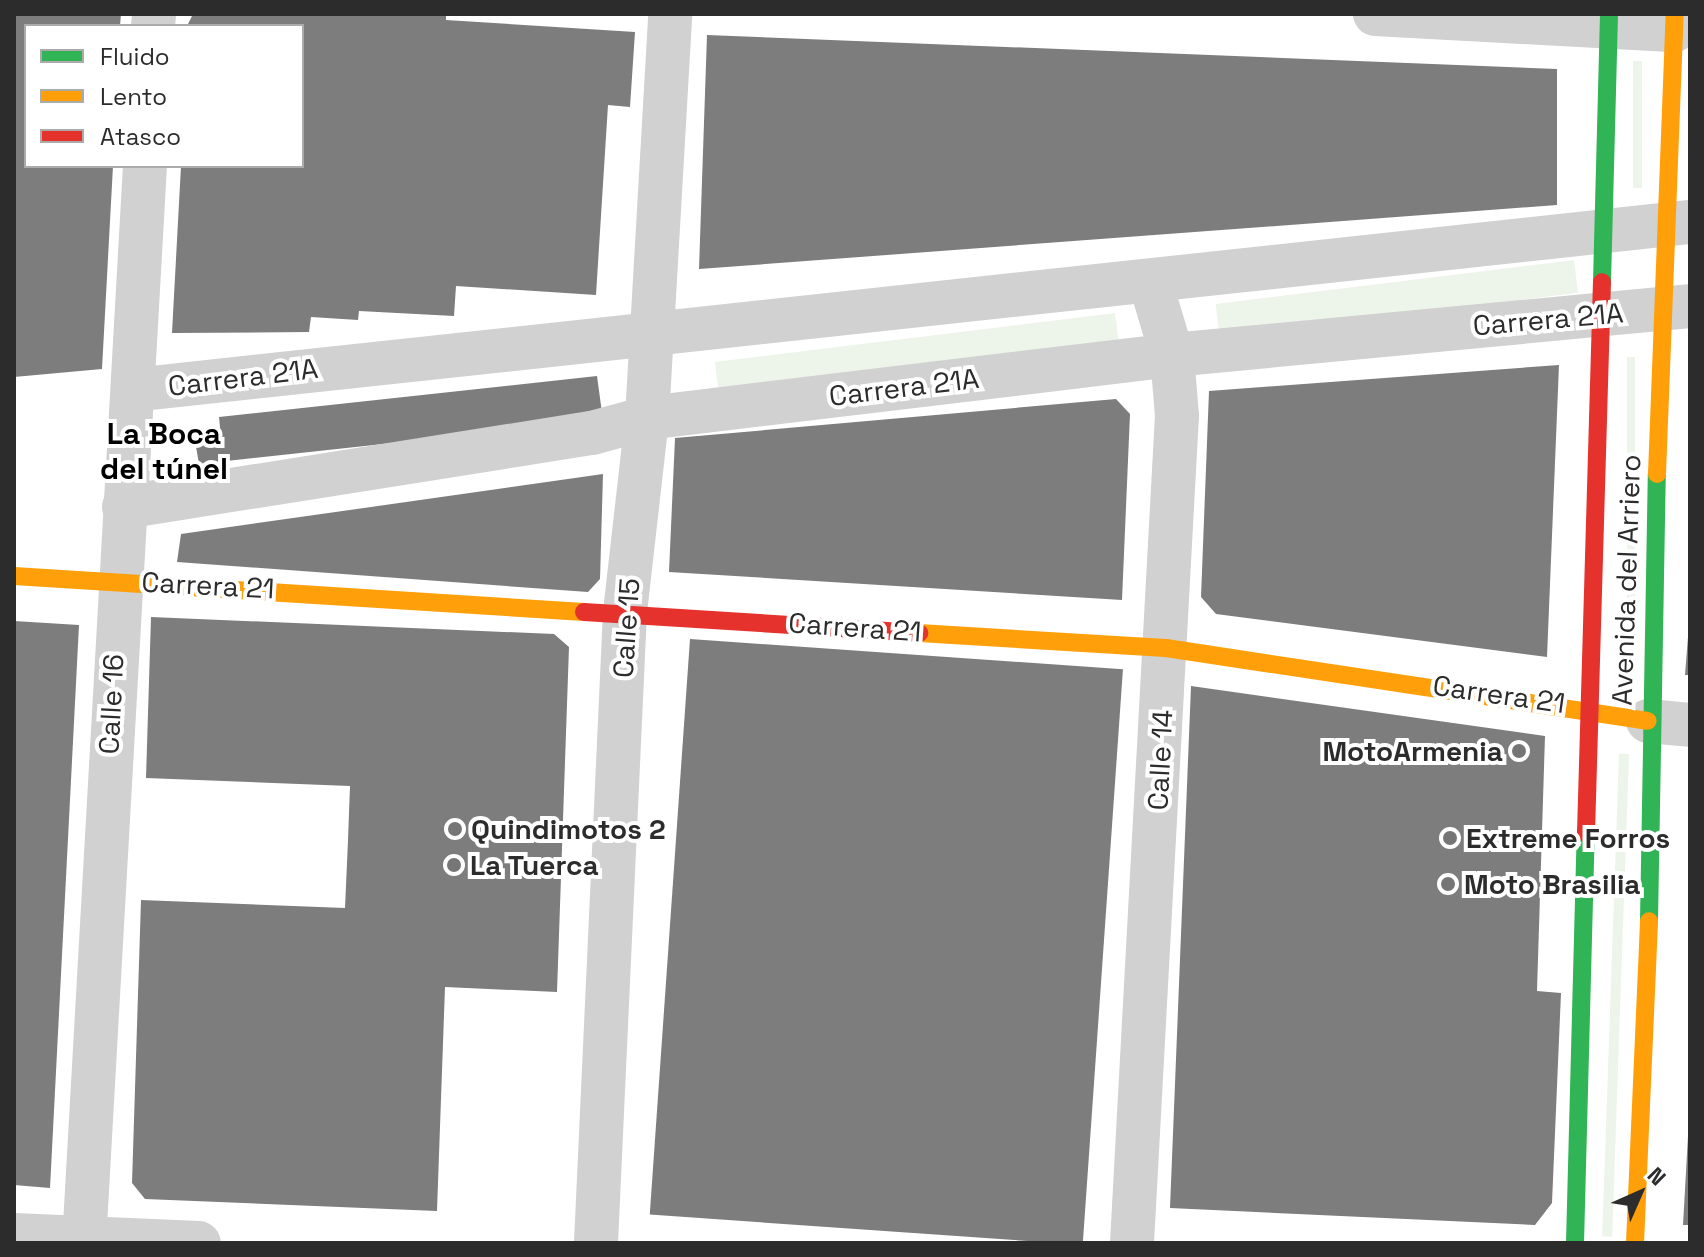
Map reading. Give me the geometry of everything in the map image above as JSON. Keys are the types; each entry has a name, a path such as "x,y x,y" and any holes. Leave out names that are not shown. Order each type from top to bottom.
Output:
{"street":[{"name":"Calle 15","path":"596,1243 625,612 647,418 649,330 670,14"},
{"path":"1375,14 1675,22"},
{"name":"Avenida del Arriero","path":"1575,1243 1601,314 1607,230 1609,20"},
{"name":"Avenida del Arriero","path":"1635,1243 1657,746 1669,723 1678,223 1675,22"},
{"name":"Calle 16","path":"84,1241 117,580 133,390 145,168"},
{"name":"Carrera 21A","path":"133,390 649,330 1150,281 1678,223"},
{"name":"Calle 14","path":"1132,1243 1177,416 1172,355 1150,281"},
{"name":"Carrera 21A","path":"124,507 592,433 647,418 1172,355 1677,307"},
{"name":"Carrera 21","path":"14,576 117,580 1166,648 1591,707 1669,723"},
{"path":"14,1235 84,1241 199,1243"}],"shaded area":[{"path":"1633,61 1642,61 1642,188 1633,188"},
{"path":"1574,260 1578,293 1220,337 1216,304"},
{"path":"1115,313 1119,344 719,393 715,362"},
{"path":"1627,357 1635,357 1635,668 1627,668"},
{"path":"1619,754 1629,754 1612,1237 1602,1236"}],"building":[{"path":"14,14 121,14 120,24 24,24 24,168 113,168 102,369 14,377"},
{"path":"193,14 446,14 446,20 635,32 630,107 608,105 596,295 456,286 454,316 359,311 358,320 311,317 309,332 172,333 181,168 304,168 304,24 188,24"},
{"path":"707,35 1557,69 1557,205 699,269"},
{"path":"1559,365 1547,657 1216,614 1201,597 1209,391"},
{"path":"597,376 603,420 199,464 195,441 221,438 219,417"},
{"path":"1116,399 1130,414 1122,600 669,572 675,438"},
{"path":"603,474 600,579 588,592 177,562 181,534"},
{"path":"151,617 554,634 569,647 557,992 445,987 437,1211 145,1199 132,1183 141,900 345,908 350,786 146,778"},
{"path":"14,621 79,625 50,1188 14,1185"},
{"path":"1688,637 1690,675 1685,675"},
{"path":"690,639 1123,669 1083,1243 650,1215"},
{"path":"1191,686 1545,736 1537,991 1561,993 1552,1203 1535,1225 1170,1208"},
{"path":"1688,1136 1690,1225 1683,1225"}],"traffic: fast":[{"path":"1602,282 1609,14"},
{"path":"1649,921 1657,474"},
{"path":"1575,1243 1586,833"}],"traffic: slow":[{"path":"1657,474 1675,14"},
{"path":"14,576 584,612"},
{"path":"919,633 1166,648 1648,721"},
{"path":"1635,1243 1649,921"}],"traffic: jam":[{"path":"1586,833 1602,282"},
{"path":"584,612 919,633"}],"place":[{"name":"MotoArmenia","path":"1519,751"},
{"name":"Quindimotos 2","path":"455,829"},
{"name":"Extreme Forros","path":"1450,838"},
{"name":"La Tuerca","path":"454,865"},
{"name":"Moto Brasilia","path":"1448,884"}],"district":[{"name":"La Boca del túnel","path":"164,451"}]}
